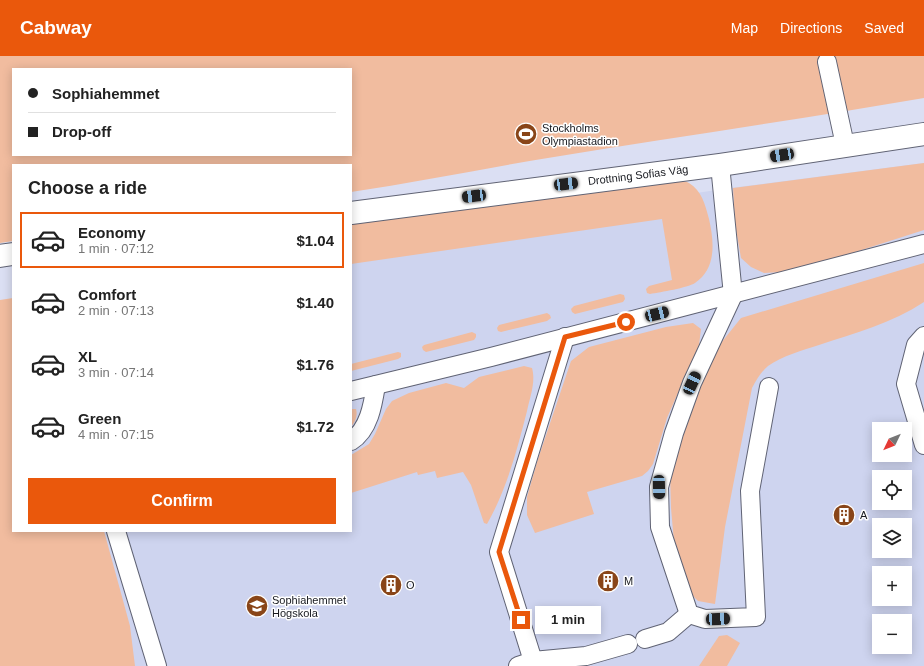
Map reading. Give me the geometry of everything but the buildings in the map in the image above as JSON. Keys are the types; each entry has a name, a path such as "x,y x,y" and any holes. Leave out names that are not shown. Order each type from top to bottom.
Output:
{"street":[{"name":"Drottning Sofias Väg","path":"352,213 720,164 924,134"},
{"path":"0,256 12,254"}],"lane":[{"path":"827,62 845,145"},
{"path":"689,614 660,527 659,487 674,433 692,383 733,295 720,164"},
{"path":"352,391 733,295 924,244"},
{"path":"924,336 916,345 906,384 924,445"},
{"path":"565,337 499,552 526,663 586,656 637,642 668,632 689,614"},
{"path":"352,440 359,437 372,411 376,385"},
{"path":"689,614 705,619 756,617 750,492 769,387"},
{"path":"116,532 157,666"}],"shaded area":[{"name":"Stockholms Olympiastadion","path":"0,56 924,56 924,98 554,157 352,192 352,164 12,164 12,241 0,243"},
{"path":"924,163 924,666 0,666 13,532 352,532 352,245 723,189"},
{"path":"924,163 924,230 846,255 781,272 764,273 751,267 741,258 735,224 733,188"},
{"path":"671,180 687,182 700,194 709,219 713,245 707,270 695,283 680,288 650,294 647,293 646,289 649,286 672,280 662,219 352,264 352,224"},
{"path":"924,263 924,302 886,322 786,356 768,366 759,376 752,388 725,527 715,604 698,601 690,593 674,542 670,475 682,435 702,380 721,343 741,318"},
{"path":"620,294 624,295 625,299 623,302 575,314 572,312 571,309 574,306"},
{"path":"12,298 12,532 104,532 130,626 135,666 0,666 0,300"},
{"path":"547,313 551,318 547,321 501,332 498,331 497,328 499,325"},
{"path":"693,323 701,329 699,345 667,418 653,464 648,471 642,476 587,492 594,514 535,533 527,515 527,497 537,462 571,361 589,347 666,327"},
{"path":"472,332 476,334 474,340 426,352 422,347 424,345"},
{"path":"398,352 401,353 401,357 398,359 352,371 352,364"},
{"path":"524,366 532,368 533,373 531,395 511,469 494,511 487,524 484,523 471,485 463,472 437,478 435,471 418,475 417,472 352,493 352,454 369,444 386,409 392,401 409,393 446,383 464,388 479,377"},
{"path":"352,409 356,409 357,414 352,426"},
{"path":"727,635 740,643 727,666 699,666 719,636"}],"place":[{"name":"Stockholms Olympiastadion","path":"526,134"},
{"name":"A","path":"844,515"},
{"name":"M","path":"608,581"},
{"name":"O","path":"391,585"},
{"name":"Sophiahemmet Högskola","path":"257,606"}],"route":[{"path":"521,620 499,552 565,337 626,322"}]}
